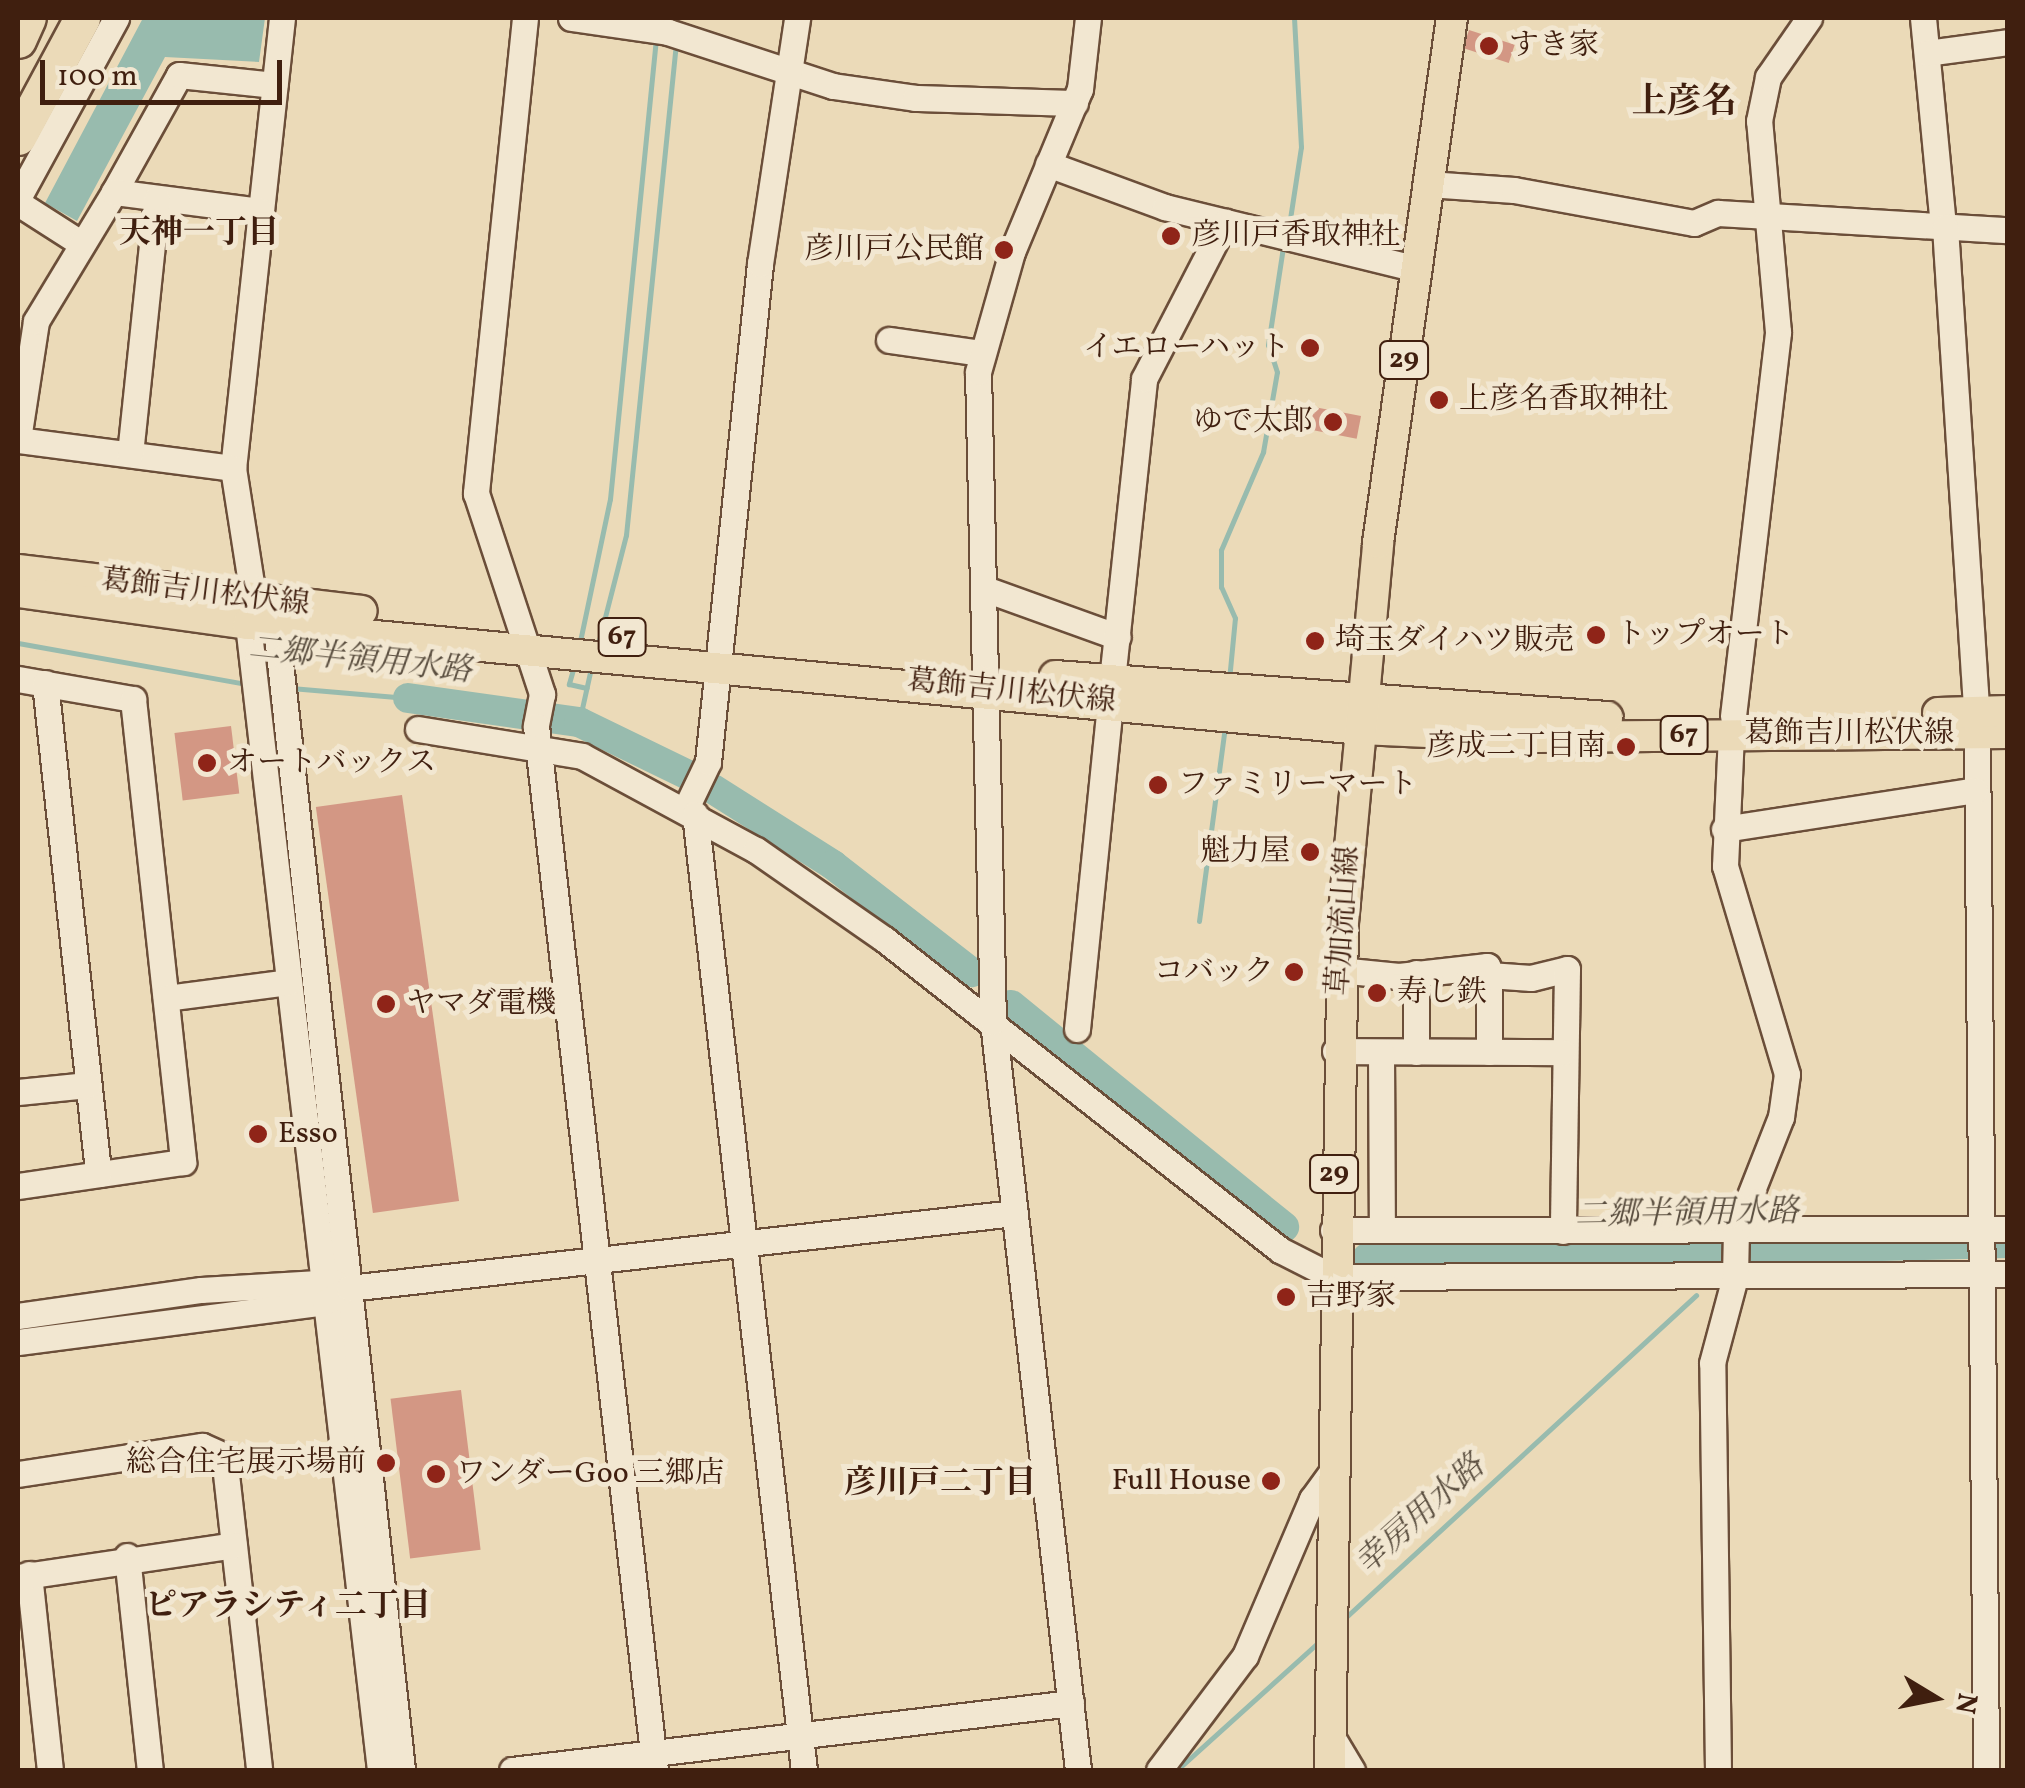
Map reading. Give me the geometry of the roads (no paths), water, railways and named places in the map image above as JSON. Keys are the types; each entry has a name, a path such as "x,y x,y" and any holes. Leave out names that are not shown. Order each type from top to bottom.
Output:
{"highway":[{"path":"18,40 28,18"},
{"path":"18,99 57,18"},
{"path":"18,137 82,18"}],"main road":[{"name":"草加流山線","path":"1330,1770 1334,1629 1333,1278 1341,1236 1335,1052 1340,970 1362,716 1416,269 1452,18"},
{"name":"葛飾吉川松伏線","path":"18,570 259,617"},
{"name":"葛飾吉川松伏線","path":"18,592 1362,716 1732,725 1976,722 2008,711"},
{"name":"葛飾吉川松伏線","path":"1976,722 2008,733"}],"street":[{"path":"82,244 18,200 116,18"},
{"path":"282,18 233,468 259,617 348,1288 402,1770"},
{"path":"526,18 476,494 542,694 537,734 654,1762"},
{"path":"571,18 668,32 791,77 915,98 1075,103"},
{"path":"797,18 760,264 708,762 693,803 804,1770"},
{"path":"1078,1770 992,1022 994,966 980,352 1048,164 1075,103 1088,18"},
{"path":"1718,1770 1712,1363 1735,1267 1736,1230 1781,1116 1786,1074 1726,866 1724,830 1732,725 1778,332 1757,147 1768,78 1809,18"},
{"path":"1923,18 1944,227 1976,722 1978,1248 1986,1770"},
{"path":"1926,53 2008,42"},
{"path":"233,468 18,439 36,322 179,75 274,85"},
{"path":"1048,164 1225,222 1416,269"},
{"path":"1428,184 1514,190 1694,223 1718,214 2008,230"},
{"path":"114,192 261,211"},
{"path":"130,454 157,198"},
{"path":"1076,1029 1144,378 1225,222"},
{"path":"889,340 980,352"},
{"path":"986,588 1118,637"},
{"path":"259,617 289,982 380,1770"},
{"path":"18,679 133,698 183,1162 18,1186"},
{"path":"44,683 98,1174"},
{"path":"418,729 537,734 693,803 992,1022 1280,1250 1333,1278 1735,1267 1978,1248 2008,1229"},
{"path":"1724,830 1975,790"},
{"path":"1340,970 1416,973 1487,966 1489,1052"},
{"path":"1489,975 1530,978 1567,969 1564,1231"},
{"path":"1416,973 1416,1052"},
{"path":"166,998 289,982"},
{"path":"1335,1052 1564,1052"},
{"path":"1381,1052 1382,1230"},
{"path":"18,1092 88,1085"},
{"path":"18,1316 348,1288 1015,1213"},
{"path":"1341,1236 1382,1230 1736,1230 1978,1248 2008,1274"},
{"path":"1341,1236 1491,1243"},
{"path":"18,1342 324,1290"},
{"path":"18,1474 215,1447 224,1456 259,1770"},
{"path":"1159,1770 1246,1656 1312,1498 1334,1469"},
{"path":"50,1770 24,1576 127,1556 234,1544"},
{"path":"127,1556 150,1770"},
{"path":"512,1770 654,1762 1070,1703"},
{"path":"1332,1737 1352,1770"}],"waterway":[{"path":"1288,232 1301,147 1294,18"},
{"path":"579,646 610,499 656,38"},
{"path":"597,648 626,535 676,45"},
{"path":"1229,680 1235,618 1221,587 1221,550 1263,452 1277,372 1268,345 1283,247"},
{"name":"二郷半領用水路","path":"18,643 245,684"},
{"path":"574,666 569,684 587,688"},
{"path":"579,722 591,668"},
{"name":"二郷半領用水路","path":"291,688 408,698"},
{"name":"二郷半領用水路","path":"408,698 579,722 686,774"},
{"path":"1199,921 1225,725"},
{"name":"二郷半領用水路","path":"713,789 833,865 971,972"},
{"name":"二郷半領用水路","path":"1011,1005 1284,1227"},
{"name":"二郷半領用水路","path":"1367,1258 2008,1243"},
{"name":"幸房用水路","path":"1345,1618 1696,1295"},
{"name":"幸房用水路","path":"1177,1770 1322,1639"}],"place":[{"name":"すき家","path":"1489,46"},
{"name":"彦川戸香取神社","path":"1171,236"},
{"name":"彦川戸公民館","path":"1004,250"},
{"name":"イエローハット","path":"1310,348"},
{"name":"上彦名香取神社","path":"1439,400"},
{"name":"ゆで太郎","path":"1333,422"},
{"name":"トップオート","path":"1596,635"},
{"name":"埼玉ダイハツ販売","path":"1315,641"},
{"name":"彦成二丁目南","path":"1626,747"},
{"name":"オートバックス","path":"207,763"},
{"name":"ファミリーマート","path":"1158,785"},
{"name":"魁力屋","path":"1310,852"},
{"name":"コバック","path":"1294,972"},
{"name":"寿し鉄","path":"1377,993"},
{"name":"ヤマダ電機","path":"386,1004"},
{"name":"Esso","path":"258,1134"},
{"name":"吉野家","path":"1286,1297"},
{"name":"総合住宅展示場前","path":"386,1463"},
{"name":"ワンダーGoo 三郷店","path":"436,1474"},
{"name":"Full House","path":"1271,1481"}],"district":[{"name":"上彦名","path":"1684,103"},
{"name":"天神一丁目","path":"199,234"},
{"name":"彦川戸二丁目","path":"940,1484"},
{"name":"ピアラシティ二丁目","path":"288,1607"}]}
